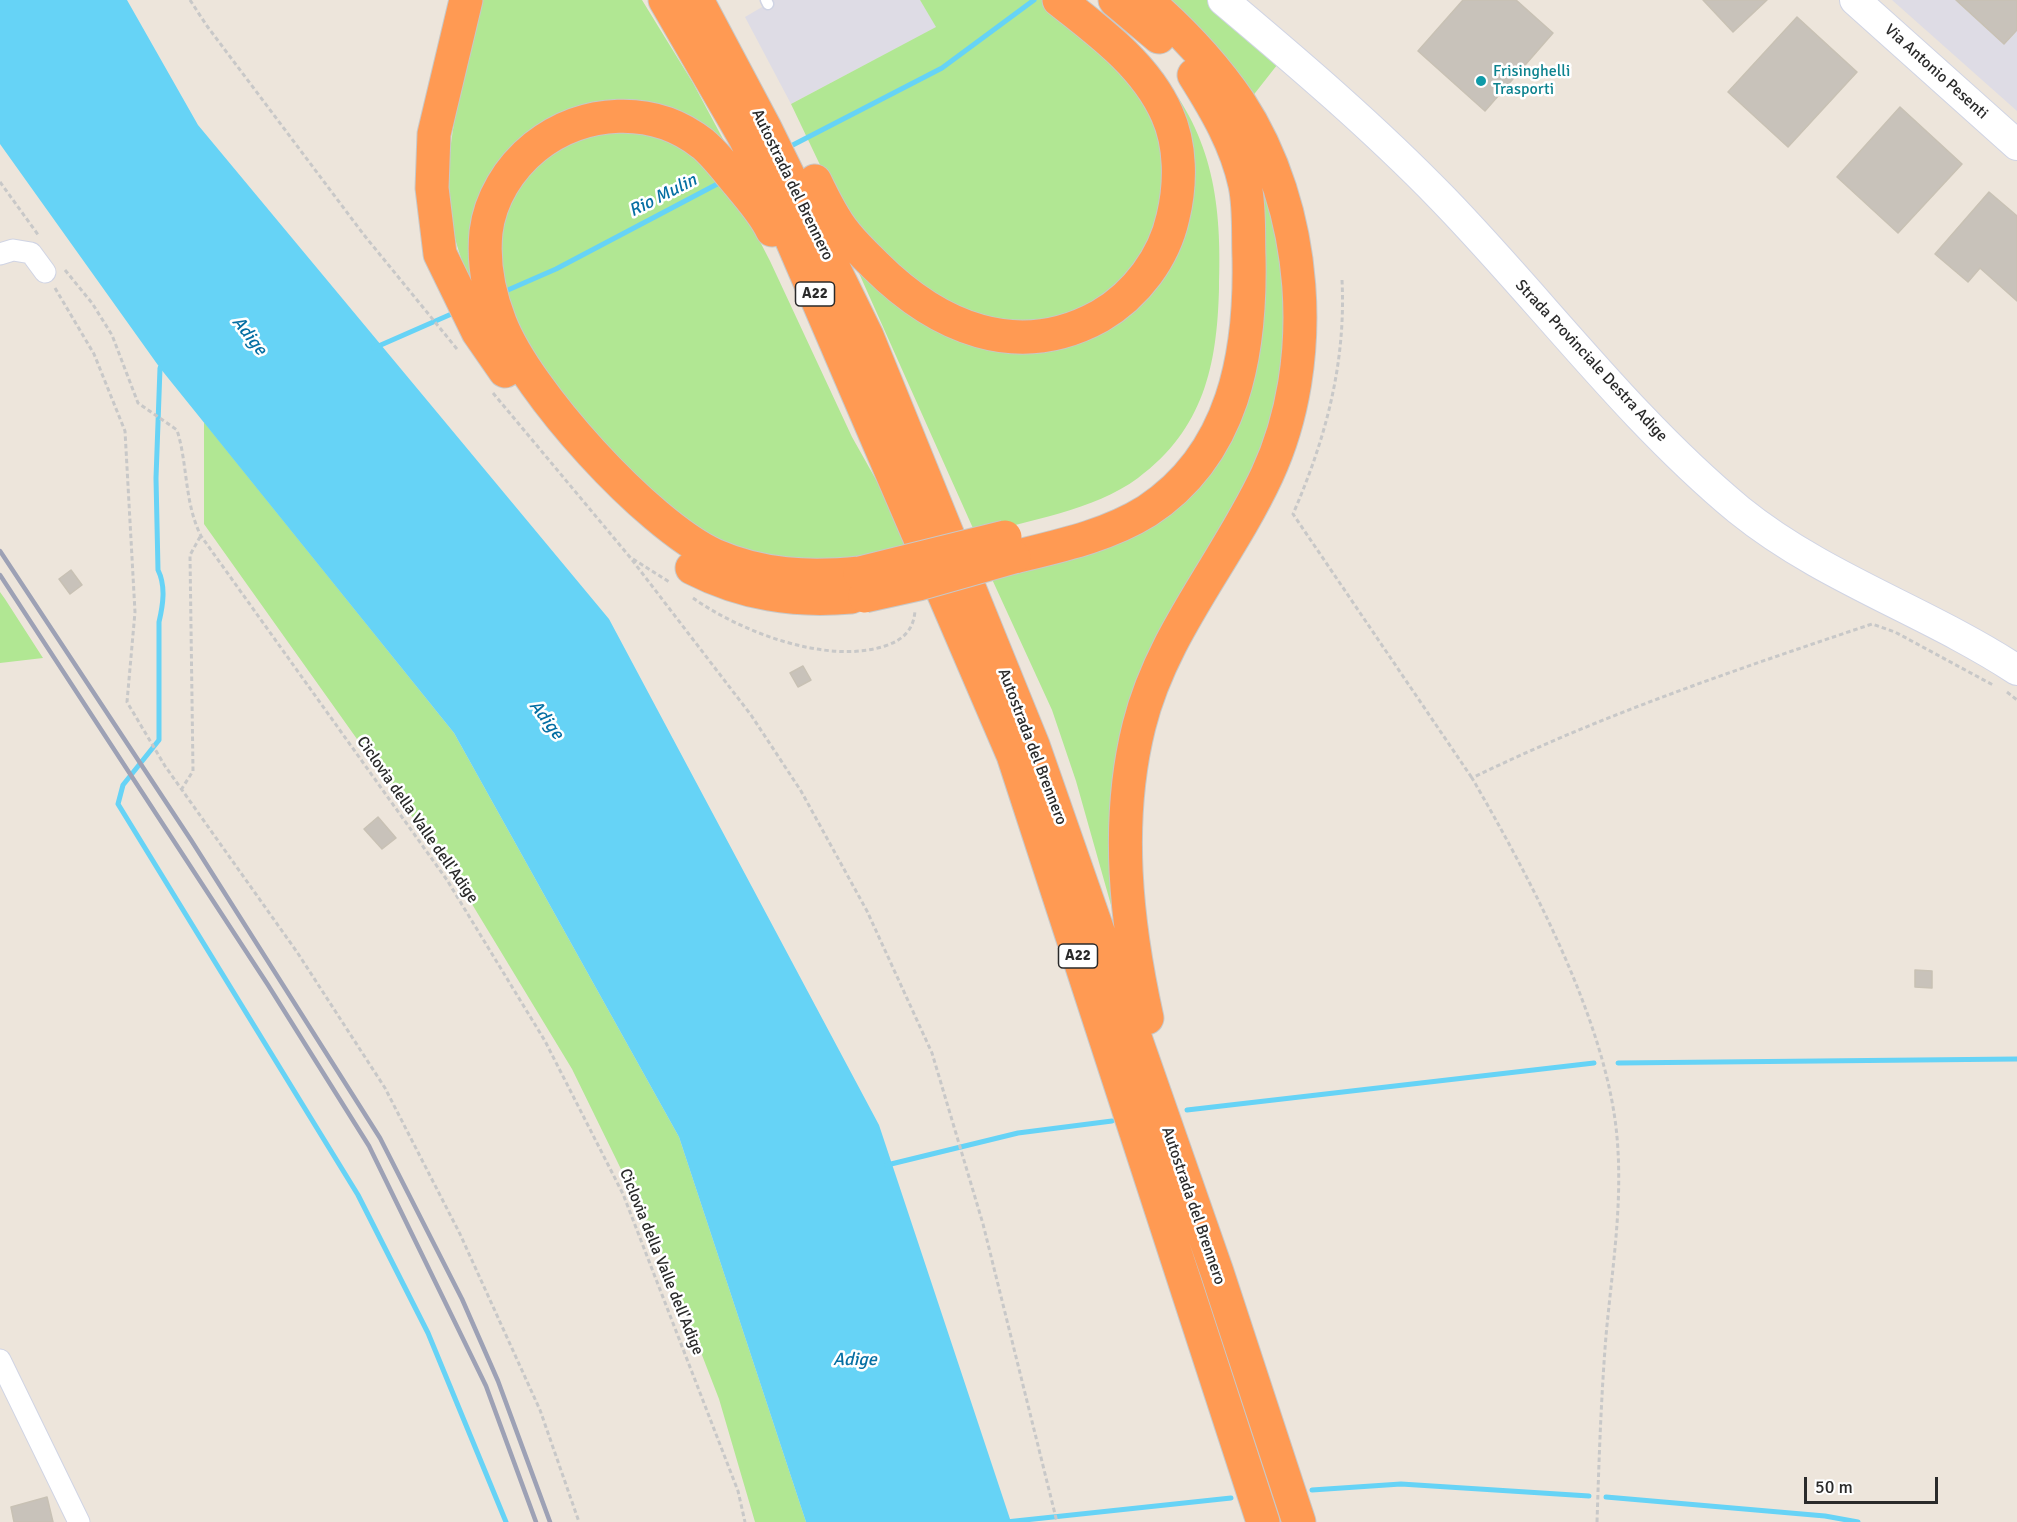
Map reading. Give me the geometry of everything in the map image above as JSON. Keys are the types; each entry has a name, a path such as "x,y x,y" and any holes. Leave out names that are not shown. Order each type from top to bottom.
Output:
{"highway":[{"path":"466,0 434,134 432,188 440,254 473,288"},
{"name":"Autostrada del Brennero","path":"665,0 765,128"},
{"name":"Autostrada del Brennero","path":"697,0 765,128 778,181 861,401 1013,755 1263,1522"},
{"path":"716,0 748,50 778,181"},
{"path":"1012,546 1075,542 1114,527 1147,510 1179,484 1205,452 1231,404 1240,374 1246,335 1248,222 1245,186 1230,136 1192,73 1167,44 1115,0"},
{"path":"1146,0 1189,40 1219,74 1253,128 1265,153 1286,216 1297,263 1300,316 1293,389 1275,456 1250,508 1165,653 1139,726 1128,786 1125,859 1136,969 1177,1160"},
{"path":"1075,4 1172,78 1191,104 1210,140 1228,209 1227,327 1221,366 1211,400 1182,449 1160,472 1108,507 1063,523 919,584 862,585 802,599 763,594 715,579 665,551 566,451 471,336 473,288 486,232 493,205 510,172 524,155 547,137 573,124 595,117 637,116 658,121 688,134 716,157 778,181 834,218 860,250 899,288 928,310 972,329 997,336 1026,338 1059,332 1097,317 1127,297 1162,250 1177,201 1179,170 1175,138 1168,114 1152,86 1132,61 1075,4"},
{"name":"Autostrada del Brennero","path":"778,181 867,336 1029,734 1177,1160 1299,1522"}],"main road":[{"name":"Strada Provinciale Destra Adige","path":"1223,0 1353,109 1443,199 1608,382 1703,479 1742,512 1846,580 2013,666"},
{"name":"Via Antonio Pesenti","path":"1855,0 2017,145"}],"street":[{"path":"0,254 13,250 31,253 54,269"},
{"path":"0,1360 79,1522"}],"path":[{"path":"190,0 364,236 420,304 471,336"},
{"path":"0,182 43,242"},
{"path":"54,269 94,354 125,431 135,612 127,702 141,730 181,790 297,952 385,1088 460,1234 536,1400 579,1522"},
{"name":"Ciclovia della Valle dell'Adige","path":"54,269 92,303 112,335 138,404 177,430 184,453 192,518 201,536 447,880 545,1041 623,1194 738,1491 745,1522"},
{"path":"1342,280 1343,336 1337,380 1320,445 1293,514 1472,778 1506,838 1553,936 1590,1022 1611,1094 1617,1137 1620,1208 1606,1335 1597,1522"},
{"path":"491,391 681,621 751,715 801,790 867,911 932,1053 954,1134 983,1224 1057,1522"},
{"path":"181,790 193,771 190,555 201,536"},
{"path":"1472,778 1575,729 1626,708 1872,624 1895,632 1936,653 2017,700"}],"shaded area":[{"path":"774,0 920,0 937,27 791,104 745,17"},
{"path":"1892,0 1956,0 2004,44 2017,30 2017,111"}],"green space":[{"path":"483,0 642,0 693,83 730,152 702,126 539,131 471,289 451,223 448,186 458,105"},
{"path":"920,0 1043,0 1132,78 1163,135 1161,221 1128,281 1073,317 1007,325 930,297 851,219 821,167 791,104 936,27"},
{"path":"1157,0 1207,0 1281,60 1248,102"},
{"path":"1158,71 1192,121 1211,173 1216,201 1220,258 1218,317 1210,369 1202,394 1192,417 1178,438 1160,459 1138,478 1101,499 1081,507 976,535 850,253 1027,347 1172,248"},
{"path":"1229,102 1289,258 1277,425 1160,647 1122,944 1076,781 1052,710 991,577 1093,547 1239,414"},
{"path":"591,126 675,137 739,201 770,261 852,437 910,540 893,558 753,560 669,515 522,349 495,261 507,201 522,174"},
{"path":"204,422 454,733 679,1137 806,1522 755,1522 719,1399 664,1257 572,1069 458,881 204,524"},
{"path":"0,592 5,599 43,658 0,663"}],"water":[{"name":"Adige","path":"0,0 127,0 198,125 609,619 879,1125 1011,1522 806,1522 679,1137 454,733 160,368 0,144"}],"building":[{"name":"Frisinghelli Trasporti","path":"1463,0 1516,0 1553,33 1485,111 1418,51"},
{"path":"1703,0 1767,0 1733,32"},
{"path":"1956,0 2017,0 2017,30 2004,44"},
{"path":"1797,17 1857,72 1788,147 1728,92"},
{"path":"1900,107 1962,164 1898,233 1837,177"},
{"path":"1989,192 2017,216 2017,301 1980,268 1968,282 1935,254"},
{"path":"71,570 82,585 70,594 59,579"},
{"path":"803,666 811,680 798,687 790,673"},
{"path":"378,817 396,838 382,849 364,829"},
{"path":"1915,970 1932,971 1932,988 1915,987"},
{"path":"47,1497 53,1522 14,1522 11,1507"}],"waterway":[{"name":"Rio Mulin","path":"787,148 942,68 1034,0"},
{"name":"Rio Mulin","path":"501,293 556,269 723,181"},
{"name":"Rio Mulin","path":"374,348 456,312"},
{"path":"160,368 156,478 158,570 161,576 163,596 159,622 159,740 123,785 118,804 358,1195 428,1333 506,1522"},
{"path":"1618,1063 2017,1059"},
{"path":"1187,1110 1594,1063"},
{"path":"887,1165 1018,1133 1112,1121"},
{"path":"1312,1490 1401,1484 1589,1496"},
{"path":"1606,1497 1825,1516 1858,1522"},
{"path":"1006,1522 1231,1498"}],"railway":[{"path":"0,551 191,840 380,1138 462,1299 498,1381 550,1522"},
{"path":"0,575 268,985 369,1146 486,1386 536,1522"}],"place":[{"name":"Frisinghelli Trasporti","path":"1481,81"}]}
